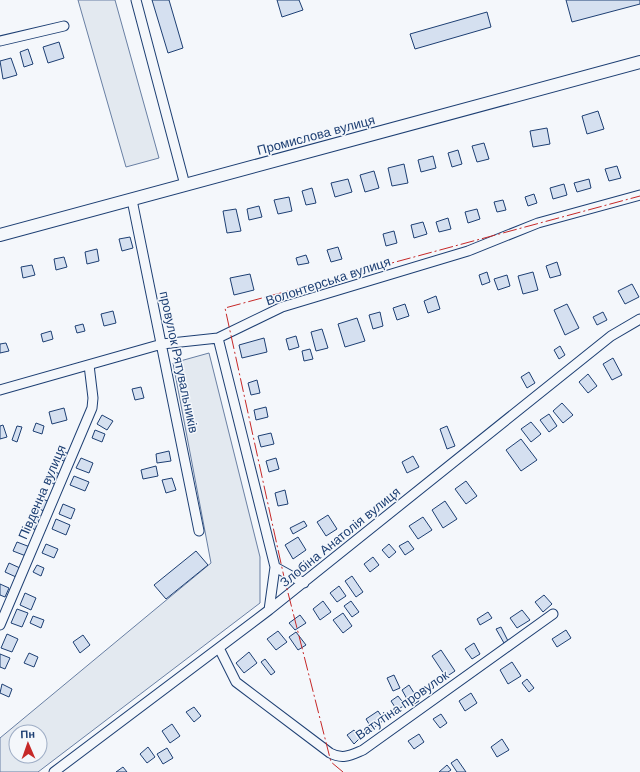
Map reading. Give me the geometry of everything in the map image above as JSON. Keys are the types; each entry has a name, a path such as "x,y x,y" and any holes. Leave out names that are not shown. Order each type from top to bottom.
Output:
{"street":[{"path":"136,0 185,185"},
{"path":"0,41 64,26"},
{"name":"Промислова вулиця","path":"0,235 640,62"},
{"name":"Волонтерська вулиця","path":"0,390 162,344 218,338 282,307 468,251 538,223 640,195"},
{"name":"провулок Рятувальників","path":"132,200 199,531"},
{"name":"Злобіна Анатолія вулиця","path":"54,772 304,583 611,336 639,320"},
{"path":"218,338 275,567 269,610"},
{"name":"Південна вулиця","path":"0,625 92,408 93,398 89,365"},
{"path":"275,567 304,583"},
{"name":"Ватутіна провулок","path":"219,648 236,682 330,753 337,757 346,757 363,750 553,614"}],"shaded area":[{"path":"78,0 115,0 159,158 126,167"},
{"path":"209,353 260,557 260,603 38,772 0,772 0,738 8,731 8,764 48,764 48,724 17,724 211,563 173,363"}],"building":[{"path":"152,0 169,0 183,48 168,53"},
{"path":"277,0 299,0 303,10 282,17"},
{"path":"566,0 640,0 640,4 572,22"},
{"path":"487,12 491,27 415,49 410,34"},
{"path":"59,42 64,58 48,63 43,47"},
{"path":"28,49 33,64 24,67 20,52"},
{"path":"11,58 17,75 3,79 0,61"},
{"path":"598,111 604,129 587,134 582,116"},
{"path":"547,128 550,144 533,147 530,131"},
{"path":"484,143 489,159 477,162 472,146"},
{"path":"458,150 462,164 452,167 448,153"},
{"path":"433,156 436,168 421,172 418,160"},
{"path":"404,164 408,183 392,186 388,168"},
{"path":"617,166 621,178 609,181 605,169"},
{"path":"374,171 379,188 365,192 360,175"},
{"path":"348,179 352,192 335,197 331,183"},
{"path":"589,179 591,188 577,192 574,183"},
{"path":"564,184 567,195 553,199 550,188"},
{"path":"312,188 316,203 306,205 302,191"},
{"path":"534,194 537,203 528,206 525,197"},
{"path":"289,197 292,211 278,214 274,200"},
{"path":"503,200 506,210 497,212 494,202"},
{"path":"259,206 262,217 249,220 247,209"},
{"path":"236,209 241,231 227,233 223,211"},
{"path":"477,209 480,219 468,223 465,212"},
{"path":"448,218 451,229 439,232 436,222"},
{"path":"423,222 427,234 414,238 411,225"},
{"path":"394,231 397,243 386,246 383,234"},
{"path":"130,237 133,248 122,251 119,239"},
{"path":"338,247 342,259 331,262 327,250"},
{"path":"97,249 99,261 87,264 85,252"},
{"path":"306,255 309,263 298,265 296,258"},
{"path":"64,257 67,267 56,270 54,259"},
{"path":"557,262 561,275 550,278 546,266"},
{"path":"32,265 35,275 23,278 21,267"},
{"path":"487,272 490,282 482,285 479,275"},
{"path":"533,272 538,290 523,294 518,276"},
{"path":"250,274 254,290 234,295 230,278"},
{"path":"507,275 510,286 498,290 494,279"},
{"path":"632,284 639,297 625,304 618,291"},
{"path":"436,296 440,309 428,313 424,301"},
{"path":"405,304 409,316 397,320 393,308"},
{"path":"567,304 579,328 565,335 554,310"},
{"path":"113,311 116,323 104,326 101,314"},
{"path":"380,312 383,326 373,329 369,315"},
{"path":"603,312 607,320 597,325 593,317"},
{"path":"357,318 365,341 345,347 338,324"},
{"path":"83,324 85,331 77,333 75,326"},
{"path":"322,329 328,348 316,351 311,332"},
{"path":"51,331 53,339 43,342 41,334"},
{"path":"296,336 299,347 289,350 286,339"},
{"path":"264,338 267,352 242,358 239,345"},
{"path":"6,343 9,351 0,353 0,344"},
{"path":"560,346 565,355 559,359 554,350"},
{"path":"310,349 313,359 304,361 302,351"},
{"path":"613,358 622,375 612,380 603,364"},
{"path":"529,372 535,383 527,388 521,377"},
{"path":"588,374 597,386 588,393 579,382"},
{"path":"257,380 260,393 251,395 248,383"},
{"path":"141,387 144,398 135,400 132,389"},
{"path":"562,403 573,415 563,423 553,411"},
{"path":"266,407 268,417 256,420 254,410"},
{"path":"64,408 67,420 52,424 49,412"},
{"path":"549,414 557,426 549,432 540,420"},
{"path":"102,415 113,421 107,430 97,424"},
{"path":"531,422 541,434 531,442 521,429"},
{"path":"36,423 44,426 42,434 33,431"},
{"path":"3,425 7,437 0,439 0,426"},
{"path":"17,426 22,427 17,442 12,440"},
{"path":"447,426 455,446 447,449 440,429"},
{"path":"95,430 105,434 102,442 92,438"},
{"path":"271,433 274,444 261,447 258,436"},
{"path":"521,439 537,460 521,471 506,450"},
{"path":"60,450 69,454 66,462 57,458"},
{"path":"169,451 171,461 157,463 156,454"},
{"path":"413,456 419,467 407,473 402,462"},
{"path":"81,458 93,463 89,473 76,468"},
{"path":"276,458 279,469 269,472 266,461"},
{"path":"156,466 158,476 143,479 141,470"},
{"path":"50,470 60,474 56,485 46,480"},
{"path":"74,476 89,482 85,491 70,485"},
{"path":"172,478 176,490 166,493 162,480"},
{"path":"466,481 477,496 466,504 455,489"},
{"path":"285,490 288,504 278,506 275,493"},
{"path":"40,498 50,502 46,512 35,507"},
{"path":"445,501 457,519 443,528 432,510"},
{"path":"63,504 75,509 71,519 59,514"},
{"path":"32,513 42,517 36,530 27,526"},
{"path":"328,515 337,529 326,536 317,522"},
{"path":"423,517 432,530 418,539 409,526"},
{"path":"56,519 70,525 66,535 52,529"},
{"path":"304,521 307,526 293,534 290,528"},
{"path":"298,537 306,550 293,559 285,545"},
{"path":"408,541 414,549 405,555 399,546"},
{"path":"17,542 30,547 26,556 13,551"},
{"path":"46,544 58,549 54,558 42,553"},
{"path":"389,544 396,552 389,558 382,550"},
{"path":"196,551 208,565 166,599 154,585"},
{"path":"373,557 379,565 370,572 364,564"},
{"path":"9,563 20,568 16,577 5,572"},
{"path":"37,565 44,568 41,576 33,572"},
{"path":"352,576 363,592 356,597 345,581"},
{"path":"0,584 9,588 5,597 0,595"},
{"path":"339,586 346,596 337,602 330,593"},
{"path":"25,593 36,598 31,610 20,605"},
{"path":"544,595 552,604 543,612 535,602"},
{"path":"323,601 331,612 320,620 313,609"},
{"path":"351,601 359,612 352,617 344,606"},
{"path":"17,609 28,613 22,627 11,623"},
{"path":"522,610 530,620 517,628 510,618"},
{"path":"488,612 492,618 480,625 477,619"},
{"path":"343,613 352,626 343,633 333,620"},
{"path":"300,615 306,623 295,630 289,623"},
{"path":"33,616 44,620 41,628 30,623"},
{"path":"501,627 508,641 504,643 496,629"},
{"path":"566,630 571,638 557,647 552,639"},
{"path":"278,631 287,642 276,650 267,639"},
{"path":"296,632 306,645 298,650 289,637"},
{"path":"7,634 18,639 12,652 1,648"},
{"path":"83,635 90,645 80,653 73,642"},
{"path":"474,643 480,654 472,659 465,649"},
{"path":"441,650 455,671 446,677 432,656"},
{"path":"249,652 257,663 244,673 236,663"},
{"path":"29,653 38,657 34,667 24,663"},
{"path":"0,654 10,658 5,669 0,667"},
{"path":"265,659 275,672 271,675 261,662"},
{"path":"512,662 521,676 508,684 500,670"},
{"path":"394,675 400,688 393,691 387,678"},
{"path":"527,679 534,688 529,692 522,683"},
{"path":"2,684 12,689 9,697 0,693"},
{"path":"409,685 419,701 411,706 402,690"},
{"path":"471,693 477,703 465,711 459,701"},
{"path":"398,696 405,705 397,710 391,701"},
{"path":"194,707 201,716 194,722 186,712"},
{"path":"378,711 384,720 372,729 366,719"},
{"path":"441,714 447,723 440,728 433,719"},
{"path":"172,724 180,736 170,743 162,731"},
{"path":"354,730 360,738 354,744 347,735"},
{"path":"419,734 424,742 414,749 408,741"},
{"path":"502,739 509,750 497,757 491,747"},
{"path":"148,747 155,757 147,763 140,754"},
{"path":"167,748 173,758 163,764 157,754"},
{"path":"457,759 466,772 457,772 451,763"},
{"path":"447,765 451,770 448,772 439,772"},
{"path":"123,767 127,772 116,772"}],"power":[{"path":"343,772 331,762 284,577 225,308 640,196"}]}
